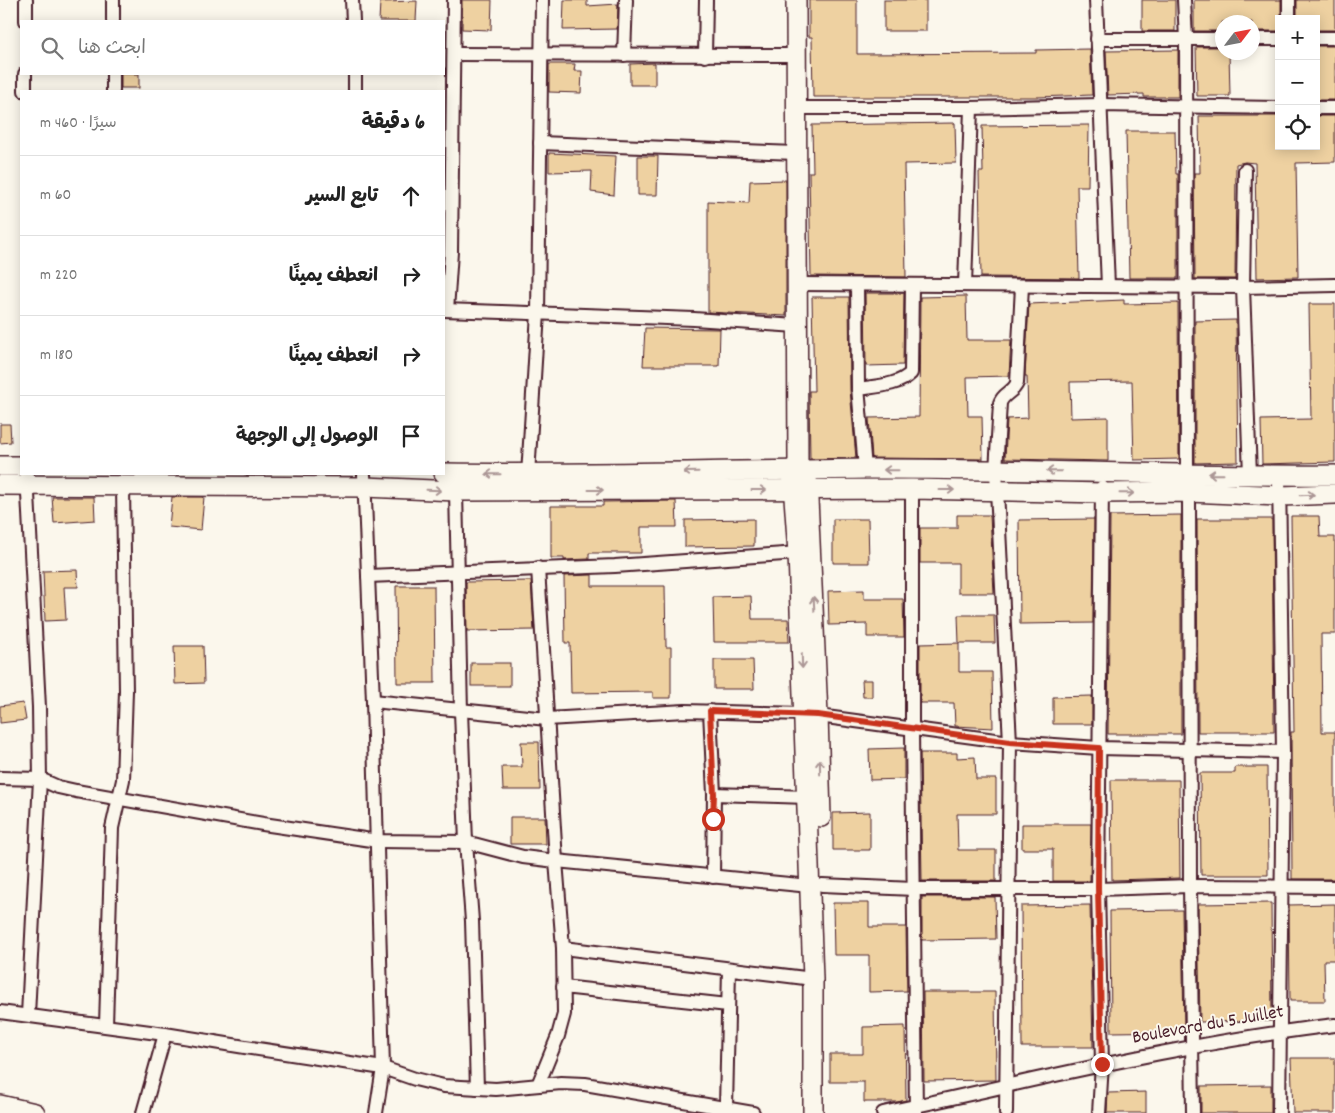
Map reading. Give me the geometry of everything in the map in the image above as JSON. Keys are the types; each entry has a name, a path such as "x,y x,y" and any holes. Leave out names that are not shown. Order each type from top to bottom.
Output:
{"main road":[{"path":"796,0 795,108 800,477 811,714 825,1113"},
{"path":"0,466 20,466"},
{"path":"0,486 28,480 123,487 364,480 456,491 800,477 865,470 1101,472 1281,496 1335,494"},
{"path":"445,473 800,477 912,489 1103,493 1250,475 1335,475"},
{"path":"800,477 798,553 811,714 807,798 816,886 813,979 813,1113"},
{"path":"0,1105 35,1113"}],"street":[{"path":"26,0 26,20"},
{"path":"113,0 113,20"},
{"path":"352,0 353,20"},
{"path":"454,0 451,242 446,310 694,319 797,326"},
{"path":"528,474 538,313 542,0"},
{"path":"624,56 626,0"},
{"path":"705,56 706,0"},
{"path":"1096,0 1108,286"},
{"path":"1184,0 1186,39 1186,286 1193,1113"},
{"path":"1288,0 1289,15"},
{"path":"1320,38 1335,38"},
{"path":"1097,39 1215,39"},
{"path":"1260,39 1275,39"},
{"path":"454,54 541,56 796,55"},
{"path":"25,75 25,90"},
{"path":"113,75 113,90"},
{"path":"355,75 355,90"},
{"path":"795,108 1100,106 1275,108"},
{"path":"966,285 971,108"},
{"path":"1320,108 1335,108"},
{"path":"540,144 796,153"},
{"path":"1245,170 1243,287 1250,475"},
{"path":"797,284 1243,287 1335,285"},
{"path":"857,285 858,389 865,470"},
{"path":"858,389 903,380 911,373 912,285"},
{"path":"1006,1113 1010,742 996,471 1000,403 1003,396 1012,391 1017,382 1022,286"},
{"path":"1100,1113 1102,1064 1098,888 1103,493 1101,472"},
{"path":"1279,476 1281,496 1283,752 1279,1113"},
{"path":"28,480 39,697 40,779 28,1015"},
{"path":"364,480 378,841 383,1068 376,1113"},
{"path":"106,1025 112,828 123,780 126,691 123,487"},
{"path":"912,489 912,729 916,1110"},
{"path":"456,491 461,711 466,842 472,920 477,1088"},
{"path":"368,576 615,566 798,553"},
{"path":"538,568 563,948 564,1014 562,1024 538,1085"},
{"path":"373,701 547,719 710,711 811,714 1010,742 1099,748 1283,752"},
{"path":"710,711 714,794 712,877"},
{"path":"0,778 40,779 67,789 263,824 378,841 466,842 523,857 816,886 914,889 1190,886 1335,888"},
{"path":"714,794 807,798"},
{"path":"563,948 813,979"},
{"path":"726,1108 729,969"},
{"path":"563,987 728,1005"},
{"path":"0,1012 106,1025 383,1068 444,1086 496,1089 561,1083 585,1084 753,1113"},
{"name":"Boulevard du 5 Juillet","path":"882,1113 916,1110 1005,1085 1102,1064 1279,1032 1335,1026"},
{"path":"143,1113 165,1034"}],"building":[{"path":"462,0 492,0 491,30 462,29"},
{"path":"564,0 587,0 587,6 618,4 617,29 563,30"},
{"path":"809,0 857,0 857,54 1036,53 1036,50 1090,49 1092,95 1037,97 813,97 812,37 809,37"},
{"path":"884,0 926,0 926,31 884,31"},
{"path":"1142,0 1175,0 1175,31 1142,31"},
{"path":"1194,0 1281,0 1281,15 1275,15 1275,31 1260,31 1260,15 1215,15 1215,31 1194,31"},
{"path":"1297,0 1335,0 1335,30 1320,30 1320,15 1297,15"},
{"path":"417,1 416,20 379,20 380,2"},
{"path":"1320,46 1335,46 1335,100 1320,100"},
{"path":"1196,47 1215,47 1215,60 1229,60 1230,96 1197,96"},
{"path":"1178,50 1178,97 1144,97 1144,94 1108,95 1106,51"},
{"path":"655,63 655,85 630,85 630,64"},
{"path":"549,64 575,64 574,71 582,71 581,93 549,92"},
{"path":"121,75 139,75 139,88 121,88"},
{"path":"1199,116 1275,116 1275,150 1320,150 1320,116 1335,116 1335,162 1296,163 1298,277 1257,278 1255,163 1245,162 1236,164 1235,279 1195,279 1194,173 1200,173"},
{"path":"955,123 956,163 904,164 906,277 811,276 809,172 813,172 812,125"},
{"path":"1089,125 1088,186 1077,186 1079,278 981,277 979,172 983,172 982,126"},
{"path":"1126,131 1175,131 1176,174 1178,174 1178,278 1129,278"},
{"path":"549,153 616,156 614,195 591,192 592,171 549,172"},
{"path":"638,156 658,156 657,195 638,195"},
{"path":"786,180 786,316 708,312 708,201 749,203 750,181"},
{"path":"865,293 904,293 903,365 866,366"},
{"path":"966,296 967,340 1011,340 1009,376 967,377 968,416 982,416 983,459 872,458 869,418 919,417 920,297"},
{"path":"812,297 849,297 850,390 856,458 810,459 809,391 814,391"},
{"path":"1124,300 1124,304 1178,303 1179,459 1134,460 1132,381 1070,382 1071,418 1108,417 1108,461 1005,459 1007,419 1028,418 1027,376 1025,376 1029,304"},
{"path":"1309,304 1335,304 1335,462 1262,464 1261,420 1311,419"},
{"path":"1236,320 1238,462 1195,463 1195,321"},
{"path":"645,328 720,329 719,366 643,366"},
{"path":"0,424 10,424 11,442 0,443"},
{"path":"52,497 94,497 95,520 54,523"},
{"path":"172,497 204,497 201,530 169,527"},
{"path":"676,501 677,527 641,527 641,553 589,553 589,559 564,560 564,558 551,558 551,506 603,506 603,502"},
{"path":"957,515 990,515 994,593 958,593 958,563 920,563 920,528 957,528"},
{"path":"1181,515 1181,734 1108,734 1110,516"},
{"path":"1291,516 1319,516 1320,537 1335,537 1335,634 1321,634 1322,732 1335,732 1335,879 1292,879 1291,732 1294,732"},
{"path":"754,519 754,546 685,547 685,520"},
{"path":"833,519 868,519 869,563 833,563"},
{"path":"1094,519 1093,623 1020,624 1019,520"},
{"path":"1197,519 1272,519 1274,732 1198,732"},
{"path":"77,570 78,587 64,587 66,620 45,621 43,571"},
{"path":"592,575 592,586 665,586 666,647 671,647 671,698 653,698 653,692 571,693 570,643 565,643 564,576"},
{"path":"531,581 534,630 467,631 466,582"},
{"path":"396,586 434,586 435,683 397,683"},
{"path":"864,590 864,599 903,599 904,637 867,637 867,624 829,625 828,591"},
{"path":"751,596 752,619 788,619 789,642 714,642 713,597"},
{"path":"958,615 994,615 995,643 959,643"},
{"path":"959,643 959,672 992,672 993,728 955,726 954,703 920,703 920,644"},
{"path":"174,646 203,646 204,683 175,684"},
{"path":"714,660 753,660 754,689 714,689"},
{"path":"471,663 510,663 510,686 471,686"},
{"path":"862,680 872,680 872,697 863,697"},
{"path":"1092,696 1092,724 1053,724 1053,697"},
{"path":"23,703 26,720 0,723 0,706"},
{"path":"521,742 539,742 540,790 503,790 502,767 522,767"},
{"path":"904,748 904,779 870,780 869,749"},
{"path":"920,753 957,753 957,758 975,757 976,779 996,779 996,814 957,814 958,850 996,850 996,881 922,881"},
{"path":"1235,767 1267,767 1268,875 1201,875 1200,773 1235,773"},
{"path":"1111,780 1179,780 1180,878 1112,880"},
{"path":"870,812 870,850 833,850 833,813"},
{"path":"510,817 545,817 546,844 510,844"},
{"path":"1022,824 1091,824 1090,881 1053,881 1053,849 1022,849"},
{"path":"922,897 995,897 996,939 922,940"},
{"path":"833,903 869,903 869,927 906,927 907,991 869,992 869,955 834,955"},
{"path":"1271,903 1272,1021 1200,1022 1198,904"},
{"path":"1335,904 1335,960 1324,960 1325,1001 1290,1001 1289,905"},
{"path":"1090,905 1093,1047 1022,1047 1021,906"},
{"path":"1182,910 1184,1031 1111,1032 1110,911"},
{"path":"923,992 995,992 996,1080 924,1081"},
{"path":"905,1026 906,1100 897,1102 864,1102 864,1082 830,1082 830,1054 863,1054 863,1027"},
{"path":"1291,1058 1335,1058 1335,1113 1293,1113"},
{"path":"1271,1085 1271,1113 1201,1113 1201,1086"},
{"path":"1146,1092 1146,1113 1107,1113 1108,1093"}],"route":[{"path":"713,819 714,794 710,711 818,715 1010,742 1099,748 1098,888 1102,1064"}]}
